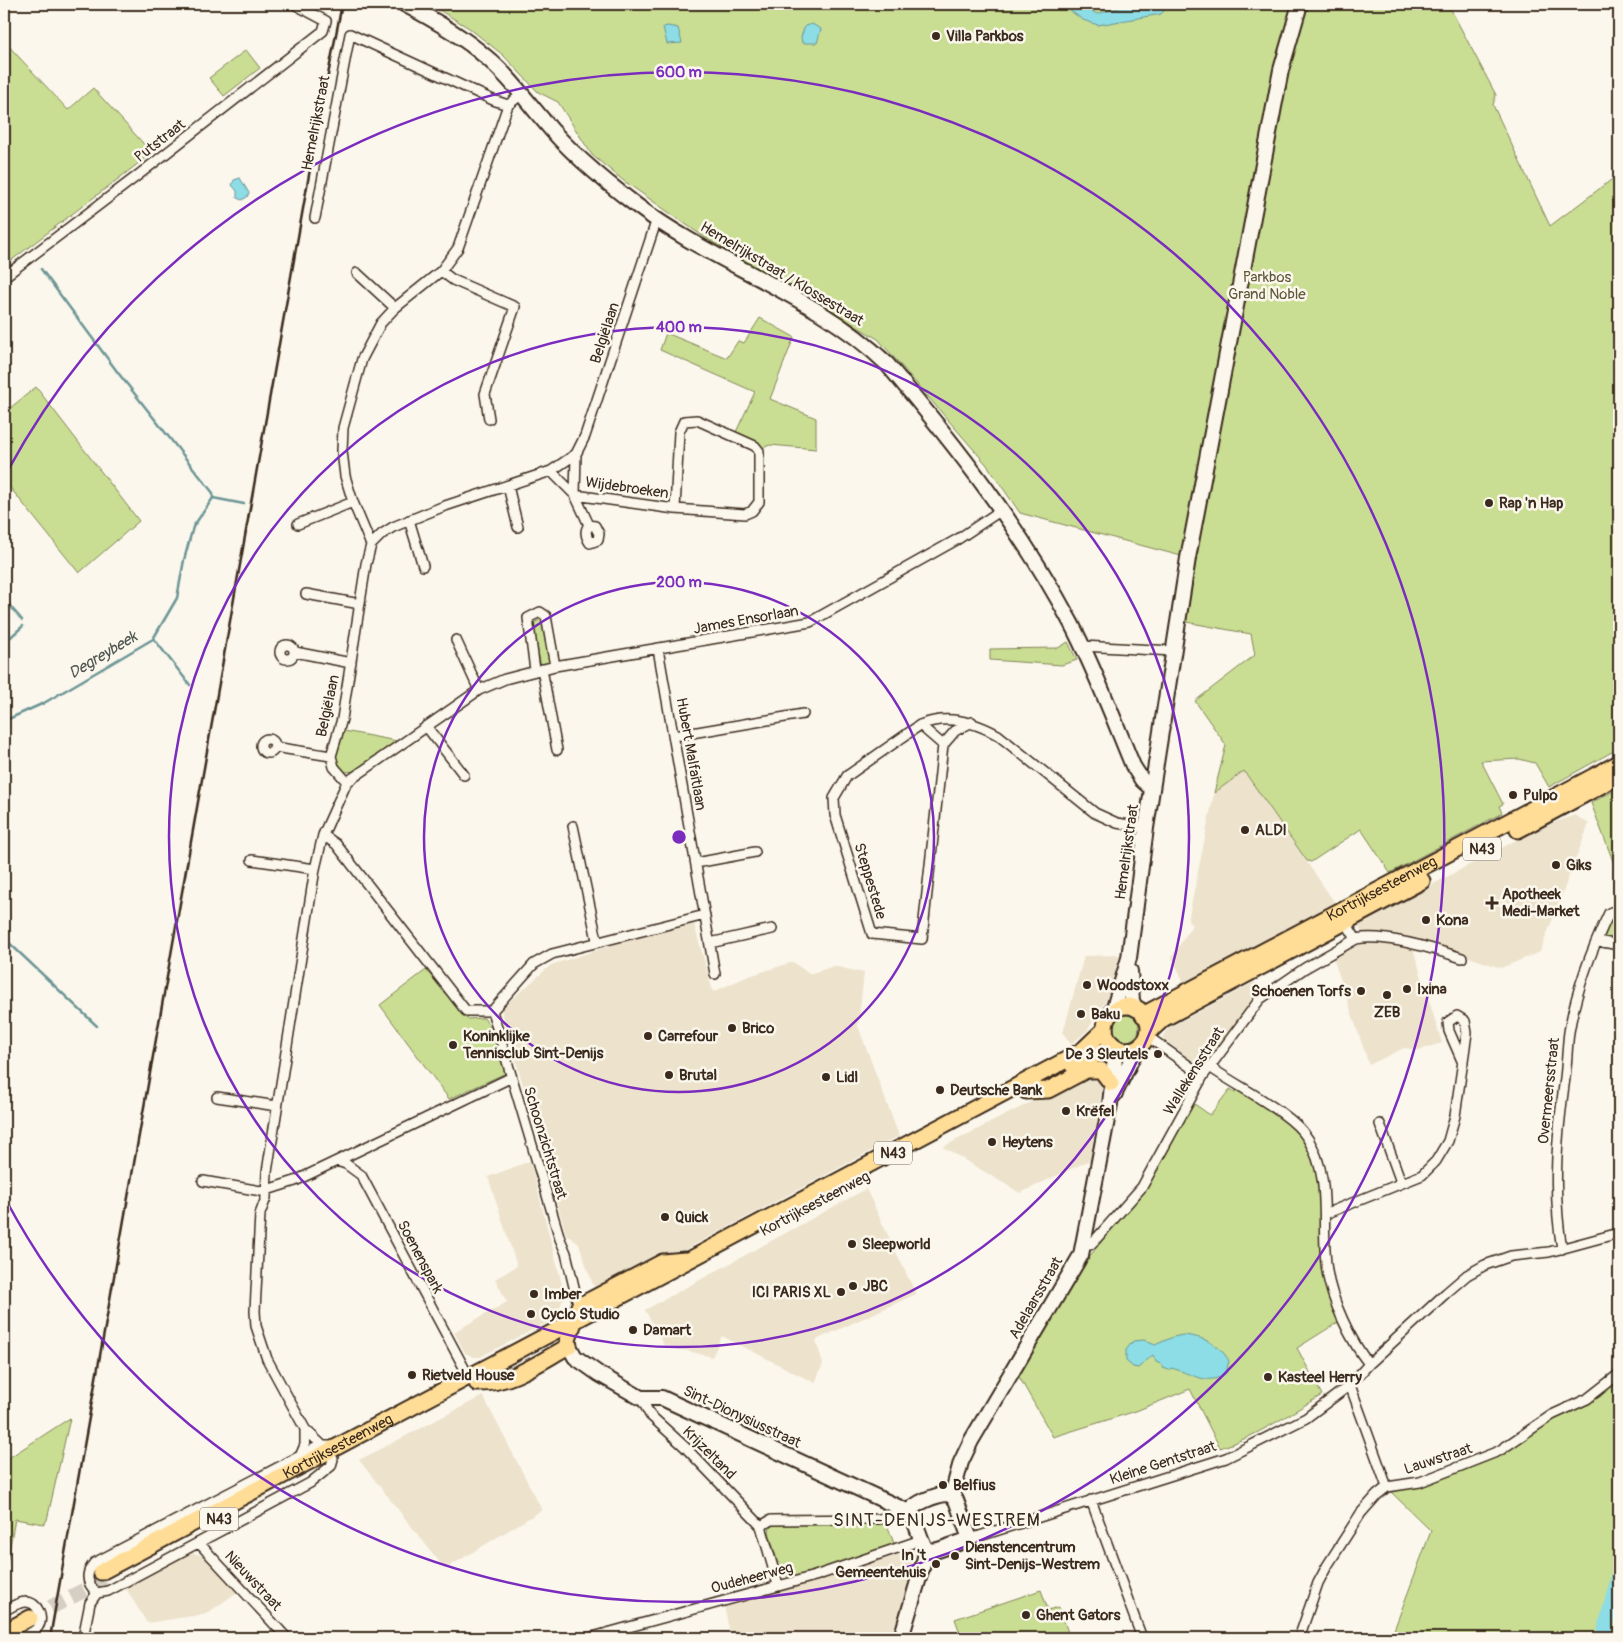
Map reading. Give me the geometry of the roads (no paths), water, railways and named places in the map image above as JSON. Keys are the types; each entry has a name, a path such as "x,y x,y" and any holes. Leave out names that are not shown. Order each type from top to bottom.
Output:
{"main road":[{"name":"Kortrijksesteenweg","path":"1140,1012 1619,763"},
{"name":"Kortrijksesteenweg","path":"1148,1034 1163,1019 1619,776"},
{"name":"N43","path":"1105,1029 1106,1019 1113,1012 1128,1006 1140,1012"},
{"path":"1140,1012 1148,1023 1148,1034"},
{"name":"Kortrijksesteenweg","path":"1105,1029 1073,1056 692,1260 571,1334 502,1381 490,1384 473,1380 332,1463 104,1576 344,1443 473,1380 571,1334 1026,1091 1115,1047"},
{"path":"1105,1029 1109,1042 1115,1047"},
{"name":"N43","path":"1115,1047 1126,1050 1136,1048 1148,1034"},
{"name":"N43","path":"1026,1091 1048,1090 1091,1068 1101,1070 1111,1083"},
{"name":"N43","path":"579,1306 663,1262 692,1260"},
{"path":"4,1623 29,1614 4,1632"}],"street":[{"name":"Putstraat","path":"4,277 323,31 326,21 294,4"},
{"name":"Hemelrijkstraat / Klossestraat","path":"404,4 456,33 473,46 505,74 543,120 579,159 657,220 839,323 871,348 902,381 1003,509 1040,568 1083,646"},
{"path":"1152,789 1190,548 1281,70 1300,4"},
{"name":"Hemelrijkstraat","path":"315,218 350,34 508,105"},
{"path":"522,94 508,105 470,219 458,248 441,271 395,308 380,323 362,359 343,428 342,451 345,476 353,502 371,545 382,534 409,520 551,471 576,454"},
{"name":"Belgiëlaan","path":"576,495 576,454 585,436 657,220"},
{"path":"441,271 453,280 515,307 485,394 489,419"},
{"path":"357,273 395,308"},
{"name":"Wijdebroeken","path":"576,495 675,508 744,514 752,511 759,502 759,451 754,446 696,420 684,421 679,432 675,508"},
{"name":"Belgiëlaan","path":"551,471 576,495 589,524"},
{"path":"508,486 518,527"},
{"path":"298,524 353,502"},
{"name":"James Ensorlaan","path":"350,779 479,690 555,666 658,650 810,622 958,538 1003,509"},
{"path":"409,520 423,566"},
{"name":"Belgiëlaan","path":"350,779 334,767 331,756 342,719 371,545"},
{"path":"306,594 360,604"},
{"path":"555,666 546,616 540,612 532,614 528,618 557,750"},
{"path":"456,640 479,690"},
{"path":"1083,646 1173,651"},
{"name":"Hemelrijkstraat","path":"1083,646 1133,766 1142,780 1152,789 1129,958 1113,1012"},
{"name":"Hubert Malfaitlaan","path":"658,650 715,974"},
{"name":"Belgiëlaan","path":"294,652 351,663"},
{"path":"674,736 803,714"},
{"name":"Steppestede","path":"944,745 922,939 872,934 836,815 834,798 847,776 920,724 933,719 953,718 972,722 998,735 1095,814 1117,823 1146,828"},
{"path":"920,724 944,745 955,731 972,722"},
{"path":"426,726 464,775"},
{"name":"Belgiëlaan","path":"274,747 331,756"},
{"path":"344,1443 334,1446 321,1445 304,1429 267,1359 256,1326 254,1311 260,1214 267,1188 267,1172 315,869 323,835 350,779"},
{"path":"573,826 598,940"},
{"path":"323,835 336,844 466,1011 492,1011 534,964 552,954 598,940 705,915"},
{"path":"696,863 755,852"},
{"path":"252,860 315,869"},
{"name":"Overmeersstraat","path":"1562,1249 1557,1196 1556,1140 1569,1032 1576,998 1597,941 1610,913 1619,909"},
{"path":"1345,922 1356,939"},
{"path":"710,943 772,929"},
{"name":"Wallekensstraat","path":"1084,1245 1090,1245 1096,1239 1142,1187 1203,1076 1260,999 1305,968 1356,939 1364,937 1404,942 1437,949 1462,958"},
{"path":"1597,941 1619,945"},
{"name":"Hemelrijkstraat","path":"1129,958 1130,991 1140,1012"},
{"name":"Schoonzichtstraat","path":"492,1011 510,1078 566,1253 579,1306"},
{"path":"1148,1034 1203,1076"},
{"name":"Adelaarsstraat","path":"952,1495 961,1462 971,1441 1080,1255 1084,1245 1110,1104 1115,1047"},
{"name":"Adelaarsstraat","path":"1110,1104 1136,1048"},
{"path":"1326,1214 1422,1175 1436,1161 1448,1141 1456,1116 1462,1063"},
{"path":"1210,1067 1285,1116 1308,1138 1320,1168 1326,1214 1327,1271 1338,1308 1369,1364"},
{"path":"203,1181 267,1188 295,1181 510,1078"},
{"path":"217,1097 278,1106"},
{"path":"1380,1124 1401,1182"},
{"name":"Soenenspark","path":"336,1161 346,1164 361,1175 473,1380"},
{"name":"Kleine Gentstraat","path":"970,1540 1226,1458 1306,1418 1350,1385 1369,1364 1446,1293 1473,1272 1504,1258 1562,1249 1619,1233"},
{"path":"571,1334 579,1306"},
{"name":"Sint-Dionysiusstraat","path":"571,1334 575,1357 599,1374 641,1398 662,1398 909,1512"},
{"name":"Lauwstraat","path":"1300,1638 1318,1584 1327,1566 1362,1513 1377,1495 1387,1487 1420,1482 1499,1451 1552,1415 1587,1399 1619,1374"},
{"path":"1350,1385 1387,1487"},
{"name":"Krijzeltand","path":"641,1398 650,1415 685,1447 761,1526 778,1585"},
{"path":"301,1454 304,1445 304,1429"},
{"name":"Kortrijksesteenweg","path":"321,1445 94,1564 89,1569 87,1578 89,1584 97,1593 108,1591 310,1482 332,1463"},
{"path":"761,1526 771,1520 879,1519 909,1512 916,1504 945,1494 952,1495 956,1500 970,1540 938,1550 924,1546"},
{"path":"1090,1500 1142,1638"},
{"path":"900,1638 924,1546 915,1520 909,1512"},
{"name":"Nieuwstraat","path":"199,1543 287,1638"},
{"name":"Oudeheerweg","path":"589,1638 924,1546"},
{"path":"84,1638 90,1603 97,1593"},
{"path":"4,1611 24,1602 34,1605 39,1610 41,1619 39,1625 34,1631 21,1638"}],"water":[{"path":"1061,4 1080,4 1097,14 1132,4 1165,4 1166,9 1161,14 1098,25 1083,20"},
{"path":"812,24 821,29 817,43 802,43 801,37 805,26"},
{"path":"663,27 678,28 682,43 667,44"},
{"path":"240,178 249,193 242,200 237,198 237,191 232,185 234,180"},
{"path":"1183,1335 1204,1339 1215,1345 1229,1361 1226,1373 1213,1379 1199,1378 1171,1368 1169,1370 1163,1368 1163,1365 1156,1362 1153,1355 1138,1368 1133,1367 1126,1361 1126,1350 1133,1341 1144,1340 1155,1345"}],"waterway":[{"path":"41,269 119,374 213,493 213,498"},
{"name":"Degreybeek","path":"4,721 44,703 153,639 177,598 184,560 193,527 213,498 244,504"},
{"path":"4,599 22,620"},
{"path":"4,643 23,626"},
{"path":"154,639 190,685"},
{"path":"4,938 97,1026"},
{"path":"1603,1638 1619,1574"}],"tunnel":[{"path":"30,1618 106,1579"}],"railway":[{"path":"50,1638 315,141 342,4"}],"place":[{"name":"Villa Parkbos","path":"936,36"},
{"name":"Rap 'n Hap","path":"1489,503"},
{"name":"Pulpo","path":"1513,795"},
{"name":"ALDI","path":"1245,830"},
{"name":"Giks","path":"1556,865"},
{"name":"Apotheek Medi-Market","path":"1492,903"},
{"name":"Kona","path":"1426,920"},
{"name":"Woodstoxx","path":"1087,985"},
{"name":"Ixina","path":"1407,989"},
{"name":"Schoenen Torfs","path":"1361,991"},
{"name":"ZEB","path":"1387,995"},
{"name":"Baku","path":"1081,1014"},
{"name":"Brico","path":"732,1028"},
{"name":"Carrefour","path":"648,1036"},
{"name":"Koninklijke Tennisclub Sint-Denijs","path":"453,1045"},
{"name":"De 3 Sleutels","path":"1158,1054"},
{"name":"Brutal","path":"669,1075"},
{"name":"Lidl","path":"826,1077"},
{"name":"Deutsche Bank","path":"940,1090"},
{"name":"Krëfel","path":"1066,1111"},
{"name":"Heytens","path":"992,1142"},
{"name":"Quick","path":"665,1217"},
{"name":"Sleepworld","path":"852,1244"},
{"name":"JBC","path":"853,1286"},
{"name":"ICI PARIS XL","path":"841,1292"},
{"name":"Imber","path":"534,1294"},
{"name":"Cyclo Studio","path":"531,1314"},
{"name":"Damart","path":"633,1330"},
{"name":"Rietveld House","path":"412,1375"},
{"name":"Kasteel Herry","path":"1268,1377"},
{"name":"Belfius","path":"943,1485"},
{"name":"Dienstencentrum Sint-Denijs-Westrem","path":"955,1556"},
{"name":"In 't Gemeentehuis","path":"936,1564"},
{"name":"Ghent Gators","path":"1026,1615"}],"district":[{"name":"SINT-DENIJS-WESTREM","path":"937,1520"}],"park label":[{"name":"Parkbos Grand Noble","path":"1267,286"}]}
